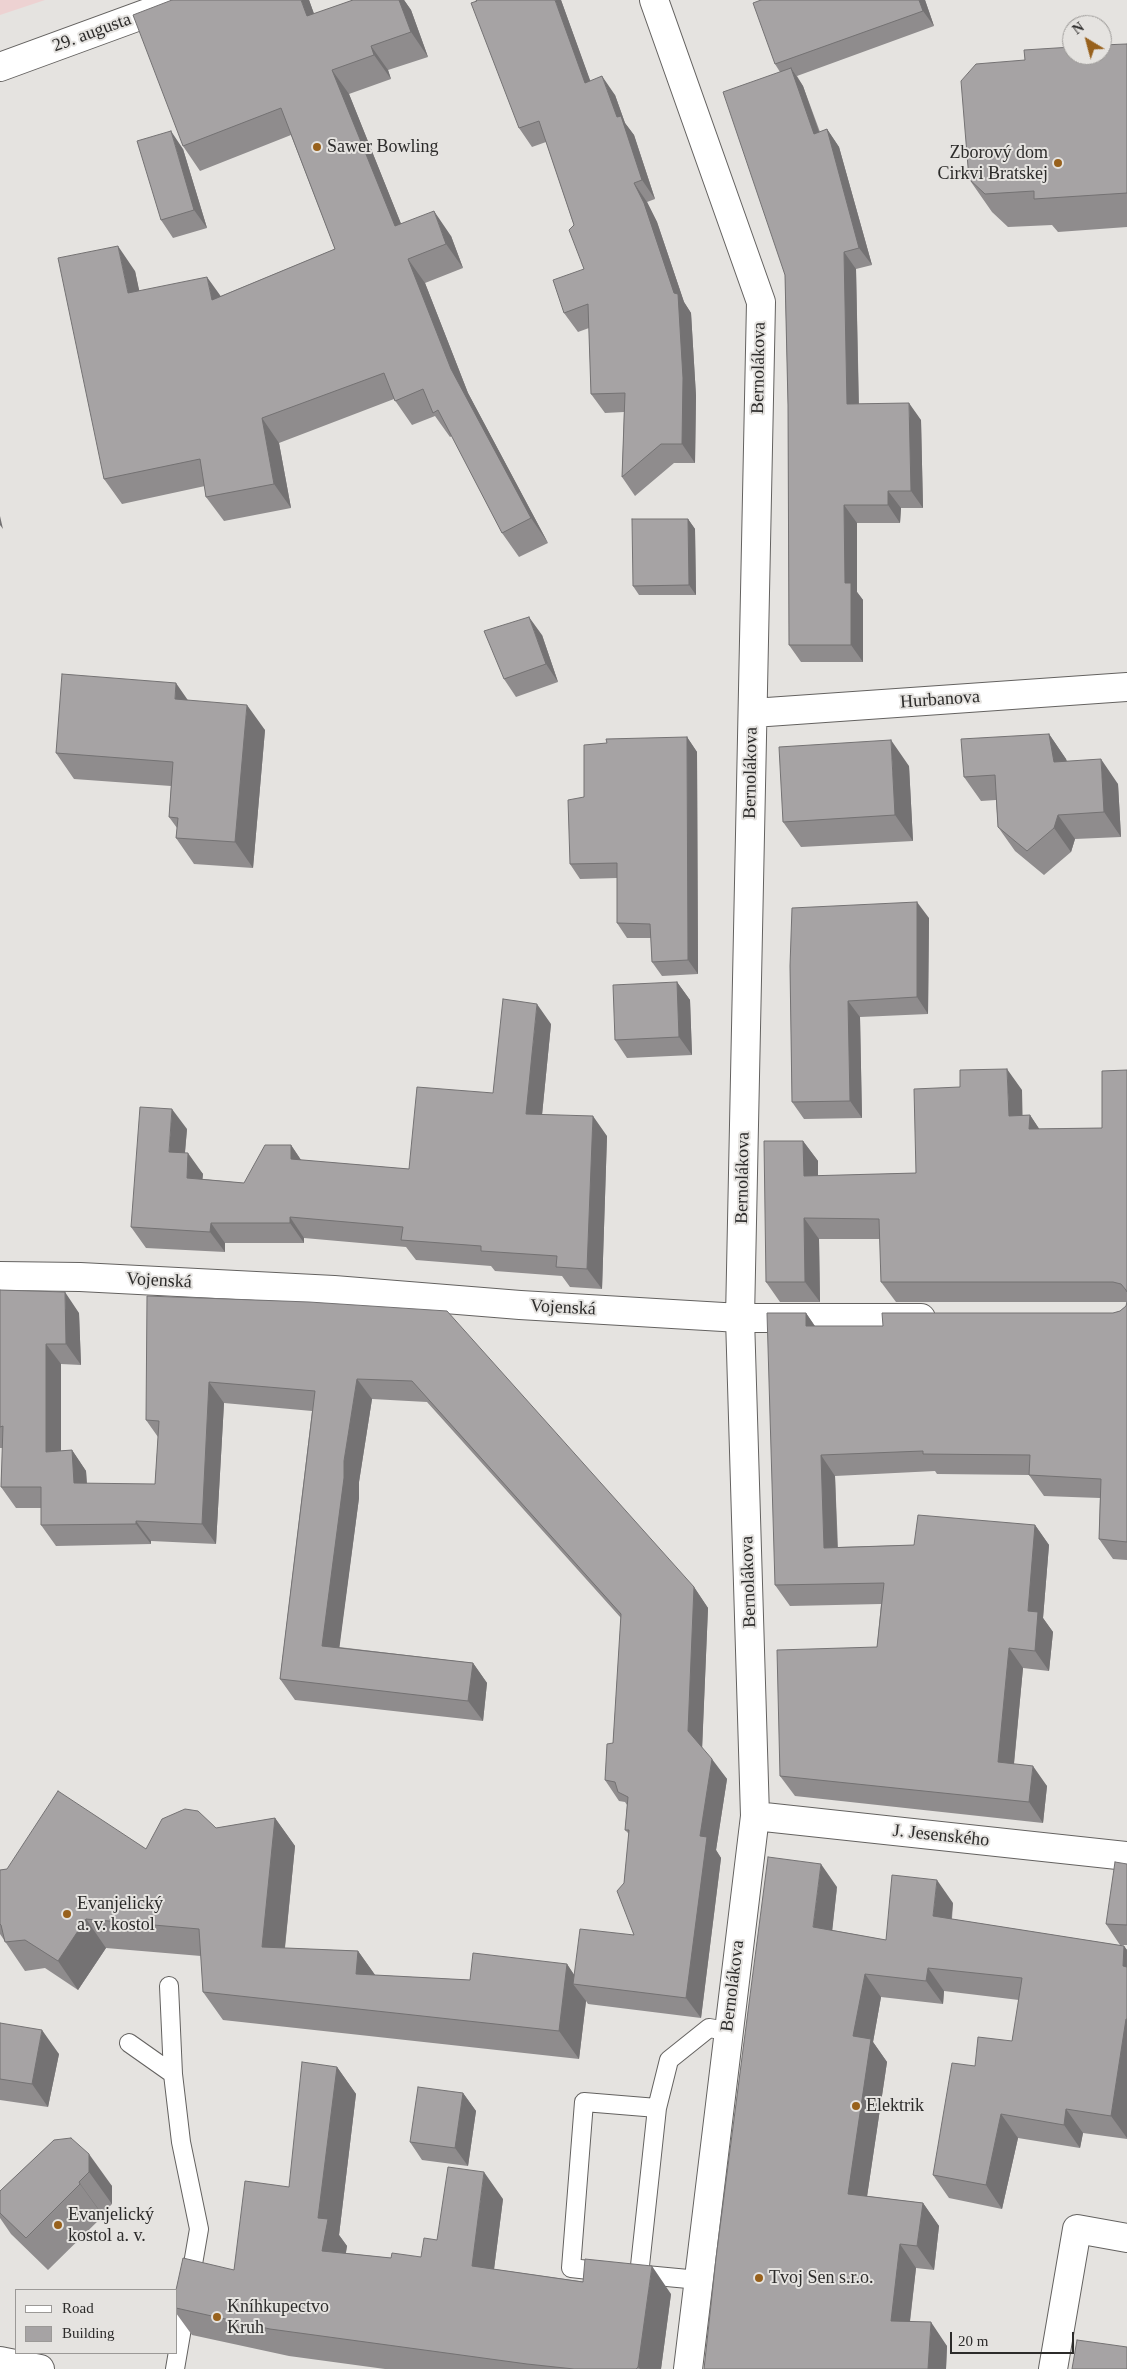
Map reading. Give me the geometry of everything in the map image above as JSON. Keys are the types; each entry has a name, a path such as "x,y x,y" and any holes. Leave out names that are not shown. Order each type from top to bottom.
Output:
{"street":[{"name":"29. augusta","path":"0,67 183,0"},
{"name":"Bernolákova","path":"654,0 761,302 740,1318 749,1564 755,1816 688,2369"},
{"name":"Hurbanova","path":"752,712 1127,687"},
{"name":"Vojenská","path":"0,1276 80,1277 334,1290 520,1305 740,1318 947,1318"},
{"name":"J. Jesenského","path":"755,1816 1127,1856"},
{"path":"1053,2369 1077,2229 1127,2238"},
{"path":"0,2362 40,2369"}],"lane":[{"path":"169,1986 173,2074 181,2142 199,2229 178,2352"},
{"path":"640,2275 656,2108 669,2060 709,2028 728,2031"},
{"path":"129,2043 173,2074"},
{"path":"656,2108 584,2102 571,2268 699,2280"},
{"path":"175,2369 178,2354"}],"shaded area":[{"path":"0,0 45,0 0,15"}],"building":[{"path":"172,0 301,0 307,16 353,0 399,0 411,32 371,46 374,55 332,70 395,226 434,211 446,244 408,259 451,369 531,518 502,533 438,410 433,413 423,389 395,401 384,373 262,418 274,484 206,497 200,459 104,479 58,258 118,246 128,293 207,277 212,300 335,249 281,108 183,146 133,15"},
{"path":"476,0 555,0 585,83 602,76 617,117 621,116 642,180 634,183 644,203 674,293 678,294 683,378 682,444 661,444 622,477 625,393 591,394 588,304 564,313 553,280 584,269 569,230 574,225 539,121 519,128 471,3"},
{"path":"761,0 919,0 923,11 775,64 753,3"},
{"name":"Zborový dom Cirkvi Bratskej","path":"1127,44 1127,193 1034,199 1034,191 985,194 969,179 961,81 976,64 1025,60 1024,50 1062,48 1062,65 1112,65 1112,45"},
{"path":"791,68 814,134 827,129 859,248 844,252 847,404 909,403 911,491 888,491 888,505 844,505 845,583 851,583 851,645 789,645 788,405 785,275 723,92"},
{"path":"171,131 194,210 161,220 137,141"},
{"path":"632,519 688,519 689,585 633,586"},
{"path":"529,617 546,664 504,679 484,631"},
{"path":"62,674 176,683 175,699 247,705 235,842 176,838 178,818 169,817 173,762 56,753"},
{"path":"1049,734 1054,762 1101,759 1104,812 1058,815 1054,828 1027,851 998,827 995,775 964,777 961,739"},
{"path":"687,737 688,960 652,962 650,924 617,923 617,863 570,864 568,800 584,797 584,745 607,743 606,739"},
{"path":"891,740 895,815 783,822 779,747"},
{"path":"917,902 917,997 848,1001 850,1101 792,1102 790,966 792,908"},
{"path":"677,982 679,1037 615,1040 613,985"},
{"path":"503,999 537,1004 526,1114 593,1116 587,1269 556,1267 557,1256 481,1251 481,1246 401,1240 403,1227 290,1217 290,1223 211,1223 210,1232 131,1227 140,1107 172,1109 169,1152 188,1153 187,1178 244,1183 265,1145 291,1145 291,1159 409,1169 417,1087 493,1093"},
{"path":"1007,1069 1009,1116 1030,1115 1029,1129 1102,1128 1102,1071 1127,1070 1127,1292 1121,1284 1113,1282 881,1282 879,1219 804,1218 805,1282 766,1282 764,1141 803,1141 804,1176 916,1173 914,1089 960,1087 960,1070"},
{"path":"0,1290 65,1292 66,1344 46,1344 46,1452 72,1450 74,1483 155,1484 159,1421 146,1420 147,1296 309,1302 447,1311 694,1587 688,1731 712,1759 700,1836 707,1837 686,1998 573,1984 580,1929 634,1935 617,1891 624,1883 629,1830 625,1830 628,1797 618,1792 615,1782 605,1780 607,1744 613,1743 621,1614 412,1381 357,1379 344,1461 344,1478 322,1646 473,1663 468,1701 280,1679 315,1391 209,1382 202,1524 136,1521 136,1524 41,1525 41,1487 1,1487 3,1426 0,1427"},
{"path":"1127,1302 1127,1542 1099,1539 1101,1479 1029,1475 1030,1455 923,1454 923,1451 821,1455 824,1548 914,1545 918,1515 1035,1525 1028,1611 1038,1612 1035,1651 1009,1648 998,1762 1033,1766 1029,1802 780,1776 777,1650 877,1647 884,1583 775,1585 767,1313 806,1313 806,1326 883,1326 882,1313 1113,1313 1120,1311 1126,1306"},
{"path":"58,1791 146,1849 162,1819 185,1809 198,1811 216,1828 275,1818 262,1947 358,1951 356,1974 470,1980 473,1953 567,1964 559,2031 203,1992 199,1929 86,1919 58,1961 25,1940 5,1942 0,1924 0,1870 7,1869"},
{"path":"768,1857 821,1864 813,1927 886,1940 892,1875 937,1880 933,1916 1124,1946 1123,1966 1127,1967 1127,2019 1111,2116 1066,2109 1064,2125 1001,2114 986,2185 933,2175 952,2063 975,2066 978,2037 1012,2041 1022,1978 928,1968 926,1981 865,1974 853,2036 871,2039 848,2194 923,2203 917,2246 900,2244 891,2321 931,2322 928,2369 704,2369 716,2258"},
{"path":"1115,1862 1127,1864 1127,1925 1106,1924"},
{"path":"0,2023 42,2030 32,2084 0,2079"},
{"path":"302,2062 337,2067 318,2218 328,2219 322,2251 391,2258 392,2253 421,2257 424,2238 437,2240 448,2167 484,2172 472,2266 583,2282 585,2259 652,2266 638,2367 636,2369 574,2369 527,2364 270,2329 178,2308 178,2289 176,2289 183,2258 234,2270 245,2181 289,2187"},
{"path":"418,2087 463,2093 455,2148 410,2142"},
{"path":"71,2138 89,2154 89,2172 79,2182 80,2184 26,2238 0,2213 0,2191 54,2140"},
{"path":"1077,2340 1127,2347 1127,2369 1072,2369"}],"place":[{"name":"Sawer Bowling","path":"317,147"},
{"name":"Zborový dom Cirkvi Bratskej","path":"1058,163"},
{"name":"Evanjelický a. v. kostol","path":"67,1914"},
{"name":"Elektrik","path":"856,2106"},
{"name":"Evanjelický kostol a. v.","path":"58,2225"},
{"name":"Tvoj Sen s.r.o.","path":"759,2278"},
{"name":"Kníhkupectvo Kruh","path":"217,2317"}]}
